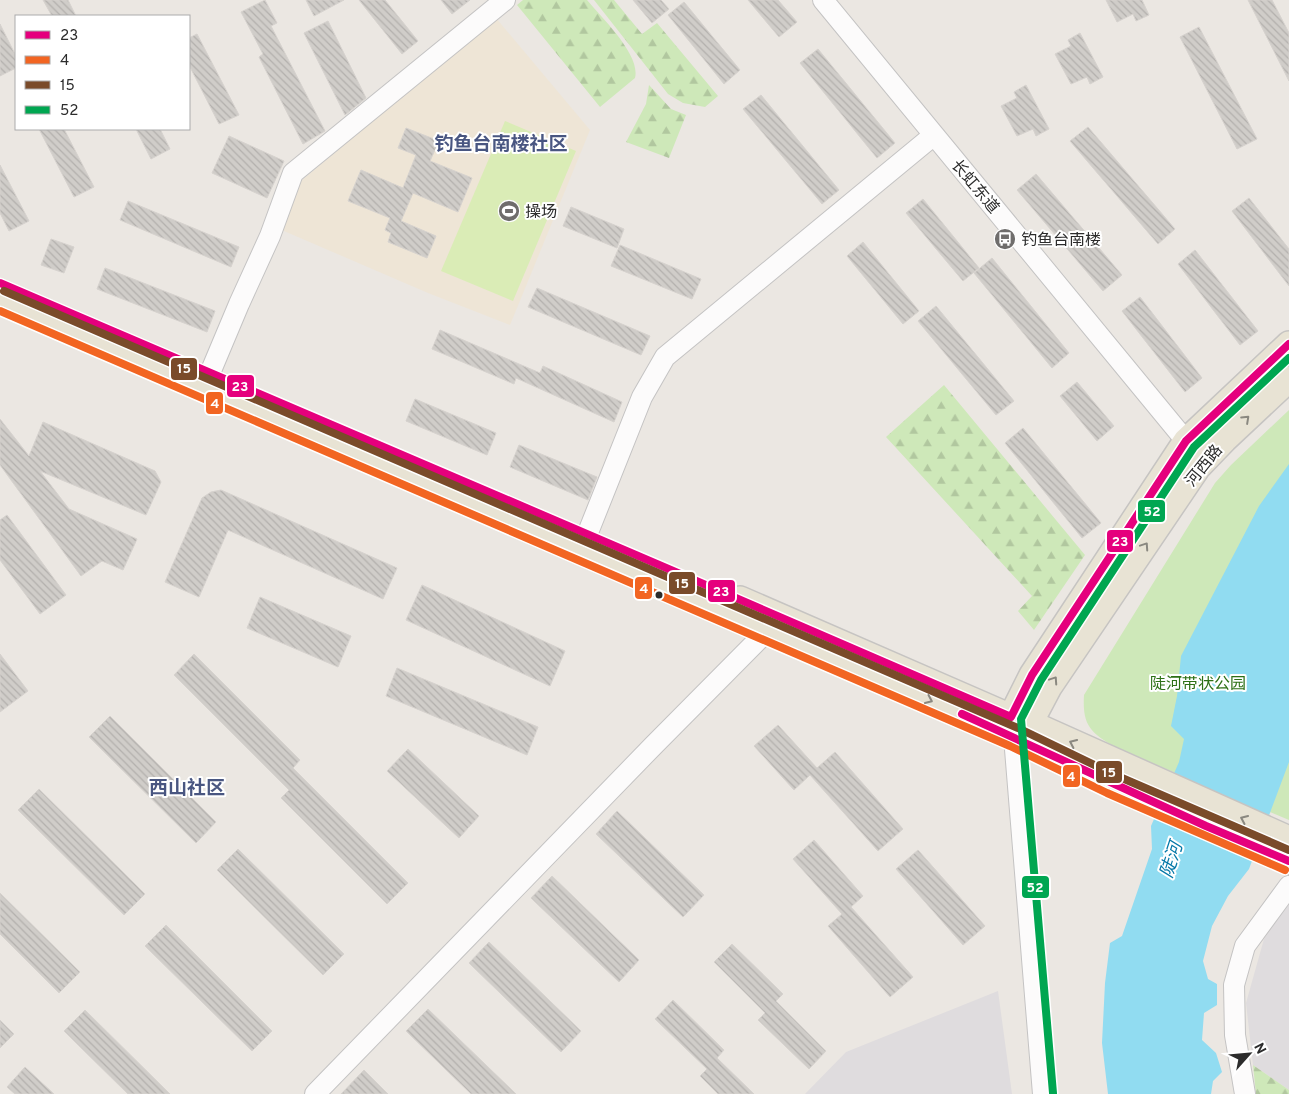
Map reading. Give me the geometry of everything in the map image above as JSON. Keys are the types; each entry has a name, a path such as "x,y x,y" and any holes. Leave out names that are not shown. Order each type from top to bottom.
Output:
{"main road":[{"path":"0,283 587,535 778,624"},
{"path":"0,300 1018,726 1114,773 1288,853"},
{"name":"河西路","path":"1018,726 1032,675 1186,441 1289,344"},
{"name":"河西路","path":"1018,726 1049,687 1198,467 1289,379"}],"street":[{"path":"210,373 270,236 293,173 505,0"},
{"name":"长虹东道","path":"823,0 1186,441"},
{"path":"587,535 642,397 665,357 934,134"},
{"path":"315,1094 639,760 778,624"},
{"path":"1018,726 1043,1094"},
{"path":"1245,1094 1235,1034 1234,985 1244,946 1289,886"}],"shaded area":[{"path":"496,18 590,130 510,325 428,293 277,228 301,181"},
{"path":"1289,900 1289,1090 1253,1065 1246,1003 1264,939"},
{"path":"998,991 1012,1094 805,1094 846,1052"}],"green space":[{"path":"523,0 587,0 619,37 626,48 635,69 635,78 600,107 517,5"},
{"path":"594,0 614,0 642,34 657,23 718,96 705,107 683,103 668,94"},
{"path":"649,85 671,109 686,115 669,158 626,142 646,104"},
{"name":"操场","path":"505,121 576,151 513,301 441,271"},
{"path":"944,385 1085,555 1034,630 1018,611 1032,596 886,437"},
{"name":"陡河带状公园","path":"1289,410 1289,820 1118,749 1095,734 1090,728 1085,715 1084,695 1215,483 1231,465"},
{"path":"1253,1065 1289,1090 1289,1094 1256,1094"}],"water":[{"name":"陡河","path":"1289,464 1289,762 1249,869 1228,896 1212,926 1203,961 1208,979 1217,984 1217,1005 1204,1013 1202,1040 1216,1053 1222,1072 1213,1081 1211,1094 1108,1094 1102,1043 1105,983 1110,943 1122,936 1152,849 1151,826 1179,762 1184,739 1171,726 1177,696 1181,656 1259,506"}],"building":[{"path":"43,0 68,0 76,15 51,15"},
{"path":"265,0 277,23 271,26 325,131 303,144 259,57 263,54 241,12"},
{"path":"306,0 344,0 314,16"},
{"path":"359,0 385,0 418,41 402,54"},
{"path":"441,0 470,0 452,14"},
{"path":"633,0 661,0 669,9 652,23"},
{"path":"748,0 778,0 797,22 779,37"},
{"path":"1106,0 1142,0 1149,15 1136,21 1133,14 1117,22"},
{"path":"1248,0 1272,0 1289,33 1289,81"},
{"path":"684,2 740,70 724,84 668,15"},
{"path":"328,21 366,98 345,115 304,33"},
{"path":"0,24 15,54 15,68 0,76"},
{"path":"1199,27 1257,139 1237,149 1180,37"},
{"path":"1080,33 1103,77 1090,84 1087,77 1071,84 1055,54 1071,46 1068,40"},
{"path":"197,34 239,115 219,124 190,67 190,38"},
{"path":"818,49 895,143 877,158 800,63"},
{"path":"1026,85 1049,129 1036,136 1033,129 1017,136 1001,106 1017,98 1014,92"},
{"path":"761,95 839,190 822,204 743,109"},
{"path":"1088,127 1175,229 1158,244 1070,141"},
{"path":"406,128 439,141 430,161 472,178 458,212 413,193 401,221 436,236 427,258 388,242 391,233 385,230 390,218 348,201 361,170 403,188 416,155 398,148"},
{"path":"40,130 65,130 94,187 74,197"},
{"path":"136,130 160,130 170,149 151,159"},
{"path":"229,136 284,161 267,198 212,173"},
{"path":"0,165 29,221 9,231 0,213"},
{"path":"1036,174 1122,275 1103,291 1017,190"},
{"path":"1249,198 1289,249 1289,286 1232,211"},
{"path":"923,199 979,268 963,281 906,213"},
{"path":"128,201 239,247 231,267 120,220"},
{"path":"571,207 624,229 617,248 563,226"},
{"path":"51,239 74,247 64,273 41,265"},
{"path":"863,242 919,311 903,324 847,256"},
{"path":"620,245 701,279 692,299 611,266"},
{"path":"1195,250 1258,331 1240,345 1178,264"},
{"path":"992,258 1069,353 1052,368 974,273"},
{"path":"105,268 215,311 207,332 97,289"},
{"path":"537,288 650,336 641,355 528,307"},
{"path":"1140,297 1202,378 1185,392 1122,311"},
{"path":"936,306 1014,401 996,415 918,321"},
{"path":"440,330 540,373 543,366 622,402 614,422 516,378 514,384 432,349"},
{"path":"1077,382 1114,426 1097,441 1060,396"},
{"path":"415,399 496,433 487,455 406,421"},
{"path":"0,419 29,456 43,422 155,471 161,482 146,515 40,471 69,509 137,539 123,570 102,561 81,576 0,465"},
{"path":"1023,428 1101,523 1082,538 1005,443"},
{"path":"519,445 597,477 588,500 510,467"},
{"path":"221,490 397,568 383,599 228,530 199,597 165,582 202,498 211,492"},
{"path":"7,515 66,595 40,614 0,560 0,520"},
{"path":"422,585 565,651 550,686 406,620"},
{"path":"260,597 351,636 338,667 247,628"},
{"path":"0,654 28,691 0,712"},
{"path":"194,654 300,760 293,768 408,883 387,904 281,798 289,790 174,675"},
{"path":"397,668 538,727 527,755 386,696"},
{"path":"110,716 216,822 196,843 89,737"},
{"path":"778,725 817,768 835,752 903,829 878,851 810,775 794,790 754,746"},
{"path":"408,749 479,816 459,838 387,771"},
{"path":"39,789 145,894 124,915 18,810"},
{"path":"617,811 704,895 683,917 596,834"},
{"path":"814,840 863,896 851,907 913,977 890,997 828,926 842,914 793,859"},
{"path":"238,849 344,954 323,975 217,870"},
{"path":"918,850 985,926 963,945 896,869"},
{"path":"552,876 639,960 619,982 531,898"},
{"path":"0,893 80,972 59,993 0,934"},
{"path":"166,925 272,1031 252,1051 145,946"},
{"path":"489,942 581,1031 561,1052 469,963"},
{"path":"732,944 783,994 776,1001 826,1051 809,1069 758,1020 765,1013 714,962"},
{"path":"673,1000 724,1050 717,1058 754,1094 718,1094 700,1076 707,1069 655,1019"},
{"path":"428,1009 516,1094 471,1094 406,1031"},
{"path":"85,1010 170,1094 128,1094 64,1031"},
{"path":"0,1020 14,1034 0,1048"},
{"path":"25,1067 54,1094 15,1094 7,1087"},
{"path":"364,1070 388,1094 341,1094"}],"transit line":[{"name":"23","path":"0,283 1011,717 1032,675 1186,441 1289,344"},
{"name":"15","path":"4,291 1018,728 1115,775 1289,850"},
{"name":"4","path":"0,311 1010,746 1107,793 1285,870"},
{"name":"52","path":"1053,1093 1021,719 1041,680 1194,447 1289,358"},
{"name":"23","path":"962,714 1206,826 1289,861"}],"place":[{"name":"操场","path":"509,211"},
{"name":"钓鱼台南楼","path":"1005,239"}],"district":[{"name":"钓鱼台南楼社区","path":"501,143"},
{"name":"西山社区","path":"187,787"}]}
